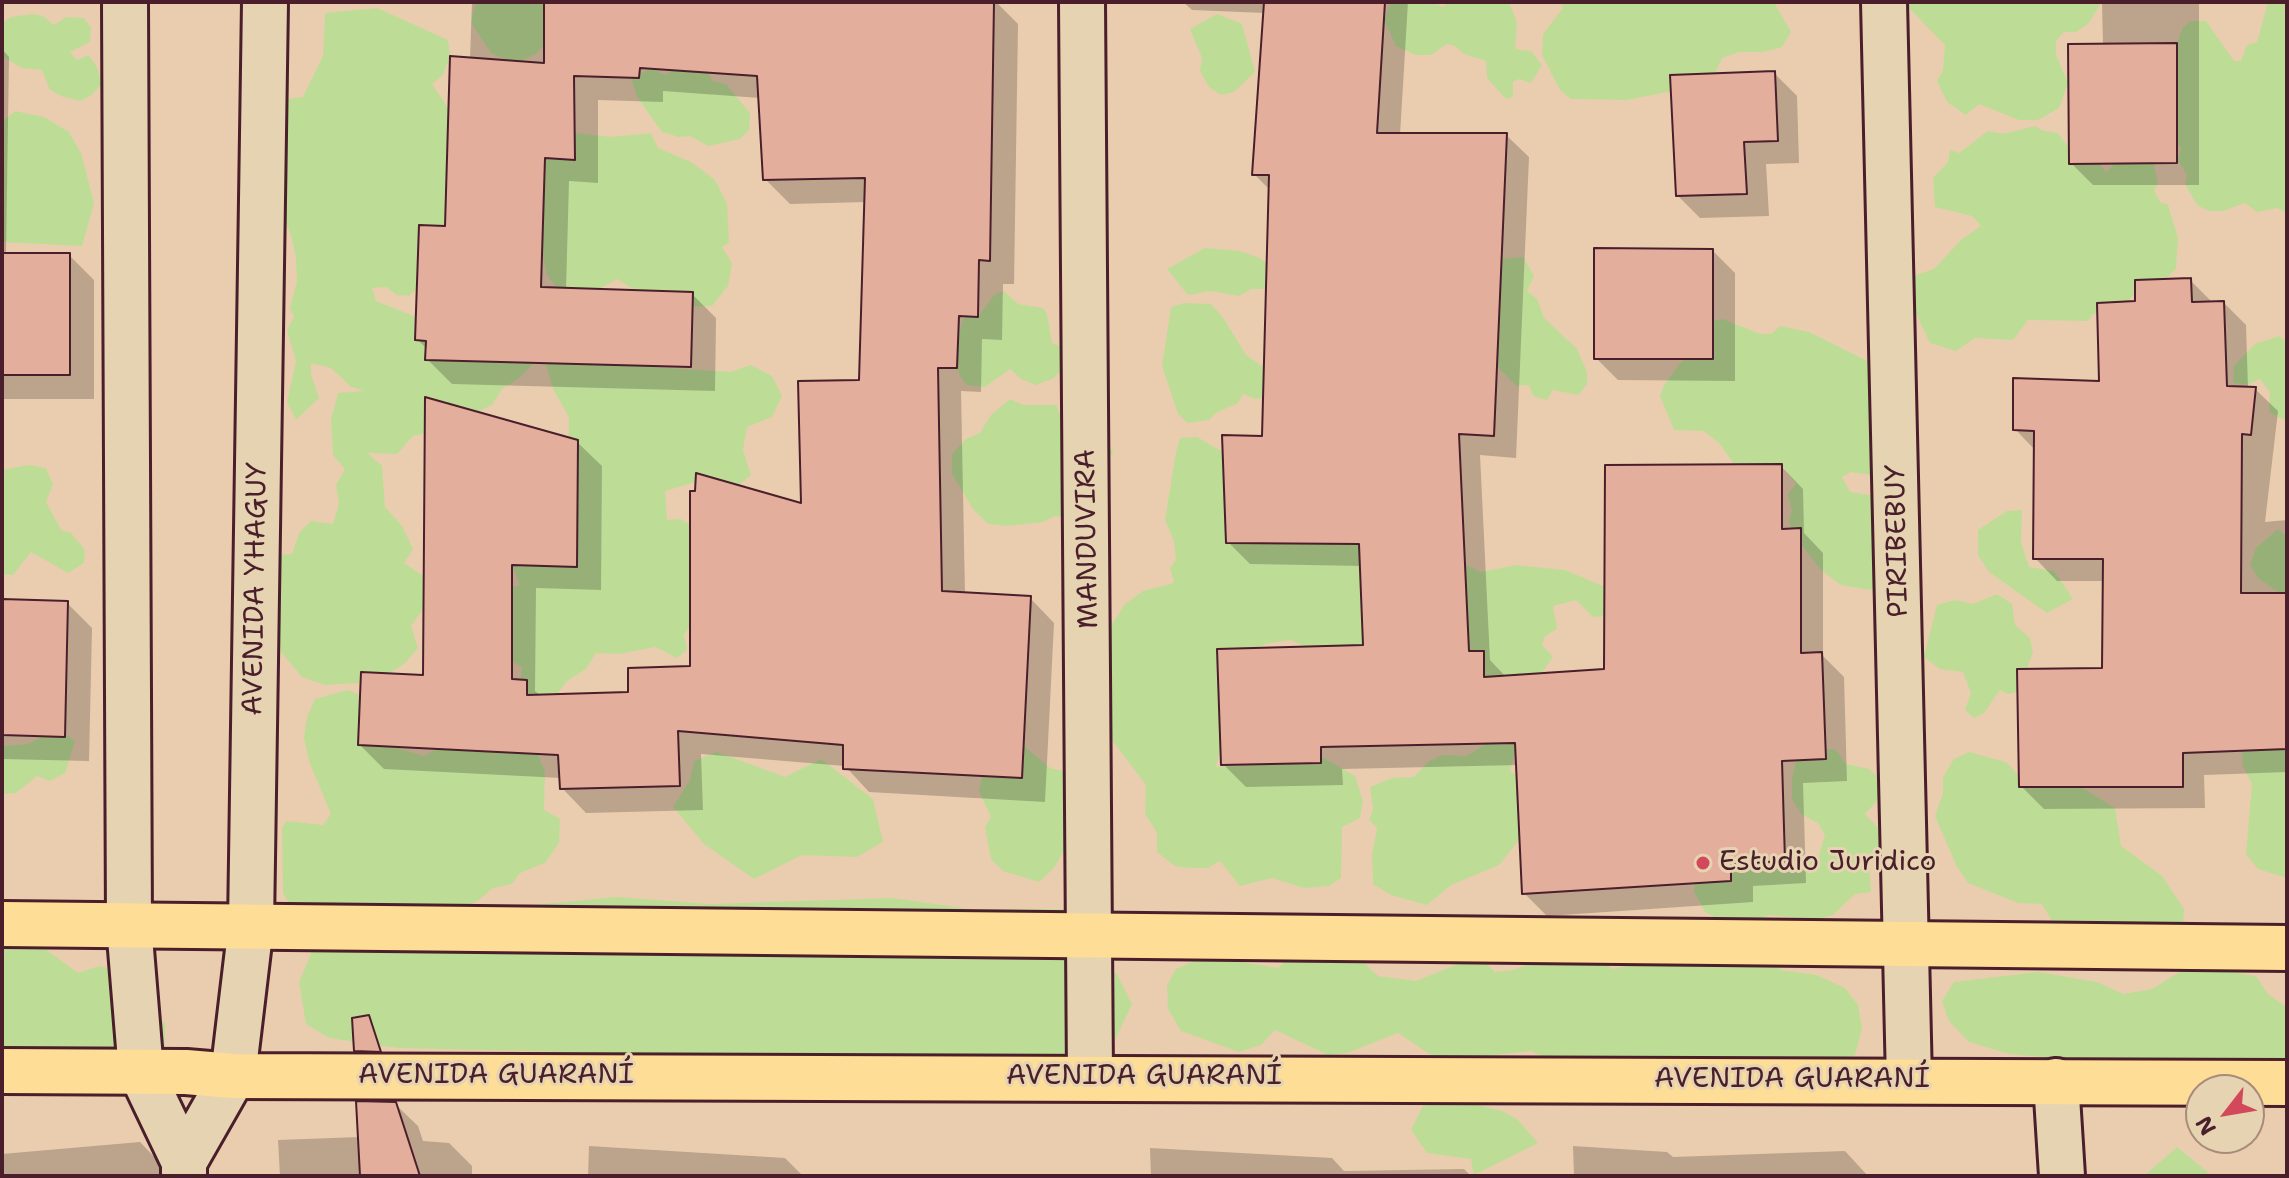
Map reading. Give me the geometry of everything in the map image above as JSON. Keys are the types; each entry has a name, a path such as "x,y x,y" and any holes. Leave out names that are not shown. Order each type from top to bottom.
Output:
{"main road":[{"path":"2,924 2287,948"},
{"name":"AVENIDA GUARANÍ","path":"2,1071 233,1076 1090,1076 2287,1083"}],"street":[{"name":"AVENIDA YHAGUY","path":"125,2 129,925 141,1072 184,1169"},
{"name":"AVENIDA YHAGUY","path":"184,1169 233,1076 251,925 265,2"},
{"name":"MANDUVIRA","path":"1082,2 1090,1076"},
{"name":"PIRIBEBUY","path":"1884,2 1909,1081"},
{"path":"2056,1081 2062,1176"}],"green space":[{"path":"476,2 542,2 552,18 551,38 536,54 520,61 507,60 491,53 471,23"},
{"path":"1391,2 1432,2 1443,7 1448,2 1509,2 1517,23 1515,49 1531,51 1542,65 1531,83 1519,79 1513,82 1513,97 1506,99 1487,78 1486,61 1464,54 1455,46 1447,44 1431,55 1415,55 1396,46 1384,20"},
{"path":"1560,2 1770,2 1775,4 1791,32 1782,47 1764,52 1739,52 1722,58 1715,74 1677,90 1627,100 1571,99 1560,90 1542,55 1543,34 1563,8"},
{"path":"1908,2 2101,3 2088,24 2076,32 2064,32 2056,41 2056,55 2068,83 2059,108 2038,120 2019,120 1979,104 1966,115 1947,102 1937,81 1943,70 1945,45 1908,7"},
{"path":"2268,2 2287,2 2287,213 2277,208 2257,212 2245,203 2223,211 2209,211 2197,205 2185,184 2187,175 2177,159 2181,148 2170,134 2166,52 2177,43 2183,27 2191,21 2206,21 2234,61 2241,61 2247,45 2257,42"},
{"path":"377,8 448,40 450,56 443,75 432,84 448,108 454,128 447,155 461,166 562,150 575,133 611,137 651,133 658,148 691,162 715,180 727,204 729,243 722,247 732,263 728,286 712,306 687,307 656,290 634,290 617,279 599,289 560,292 547,275 542,253 532,236 430,225 419,243 426,280 409,296 397,295 386,287 372,288 376,301 426,321 535,351 534,363 502,389 492,405 435,431 413,436 397,454 367,453 382,466 385,507 402,526 413,549 404,563 425,577 431,598 411,626 418,648 404,664 375,682 325,685 302,677 281,652 275,621 275,555 292,554 299,533 311,521 333,524 339,503 336,485 345,469 333,455 331,420 338,393 364,391 350,386 331,368 311,363 311,375 319,398 296,420 287,402 296,361 287,330 294,317 290,308 297,281 296,258 291,235 268,180 269,126 287,99 303,97 323,56 325,13"},
{"path":"1217,14 1242,24 1255,72 1234,92 1221,95 1209,87 1200,71 1202,58 1190,29"},
{"path":"43,16 54,25 66,17 84,18 91,28 90,42 70,52 77,60 89,55 98,69 101,85 90,96 81,101 61,96 50,90 42,70 22,68 2,56 2,23 11,17"},
{"path":"686,62 700,62 713,81 726,84 750,113 749,130 740,139 708,146 690,136 679,137 662,132 637,97 631,78 651,68 665,75"},
{"path":"15,111 44,117 69,132 81,153 94,203 82,246 2,242 2,122"},
{"path":"2035,126 2043,131 2058,133 2077,159 2097,160 2106,172 2123,156 2141,164 2153,160 2158,184 2154,190 2160,202 2168,205 2178,238 2176,269 2153,290 2136,292 2127,302 2093,314 2088,321 2028,320 2013,340 1975,338 1956,351 1930,343 1913,307 1910,277 1934,269 1962,239 1981,226 1972,216 1935,207 1933,178 1948,162 1950,150 1959,153 1988,131 2003,134"},
{"path":"1205,248 1240,251 1260,258 1266,263 1273,285 1265,289 1251,289 1239,296 1211,291 1188,295 1167,269"},
{"path":"1523,257 1534,276 1527,291 1537,299 1544,318 1577,349 1587,372 1587,384 1579,395 1553,390 1547,400 1533,396 1529,385 1516,386 1496,365 1501,259"},
{"path":"1004,291 1018,304 1043,308 1052,343 1064,347 1067,363 1054,378 1036,385 1021,379 1010,369 985,387 967,385 952,359 964,316 978,317 994,295"},
{"path":"1184,303 1211,304 1246,355 1277,376 1269,397 1255,399 1243,394 1238,403 1216,413 1209,420 1188,423 1178,414 1162,366 1171,307"},
{"path":"1723,319 1760,334 1771,334 1780,326 1809,332 1865,360 1897,365 1877,476 1851,472 1842,477 1850,492 1882,497 1916,543 1922,564 1915,575 1870,590 1841,585 1821,570 1796,538 1789,522 1792,511 1788,494 1796,484 1782,465 1741,474 1720,444 1704,431 1674,430 1660,396 1664,385 1680,363 1705,345 1708,322"},
{"path":"2279,336 2287,342 2286,421 2269,412 2270,392 2260,379 2247,385 2233,383 2234,366 2255,344"},
{"path":"554,345 623,365 731,372 751,365 772,376 782,396 772,417 747,427 743,450 751,475 739,485 695,482 665,491 667,520 681,519 690,525 699,614 684,635 687,650 677,658 655,647 619,654 596,653 586,669 567,681 557,694 557,724 518,705 522,667 499,655 492,593 520,585 512,565 543,566 577,550 578,504 567,486 569,417 553,389 546,365"},
{"path":"1010,399 1023,405 1056,405 1066,427 1092,431 1113,451 1106,471 1110,497 1084,520 1055,516 1043,522 1008,526 988,524 973,509 952,474 952,454 966,439 980,433 990,416"},
{"path":"1197,437 1223,452 1317,528 1464,564 1481,572 1516,565 1565,570 1605,587 1604,616 1593,617 1576,600 1553,606 1557,629 1545,636 1542,645 1553,657 1532,687 1529,752 1514,756 1510,771 1533,786 1537,809 1499,865 1451,885 1427,905 1391,895 1373,884 1372,855 1377,828 1369,820 1373,809 1370,787 1392,778 1414,777 1429,761 1443,755 1466,756 1486,744 1376,648 1307,647 1290,640 1265,644 1244,657 1216,767 1281,764 1308,749 1355,776 1363,801 1360,818 1342,827 1341,878 1329,886 1304,888 1272,878 1240,886 1220,861 1208,868 1175,866 1157,852 1157,833 1145,814 1146,785 1105,731 1104,637 1125,604 1143,591 1174,583 1170,568 1176,560 1174,541 1165,520 1180,438"},
{"path":"28,465 46,468 53,484 46,502 61,530 71,533 85,550 84,563 68,573 31,552 13,575 2,574 2,470"},
{"path":"2022,510 2021,542 2029,567 2054,571 2073,599 2047,613 1989,572 1978,555 1978,530 2007,511"},
{"path":"2278,529 2287,537 2287,593 2279,593 2258,578 2250,565 2256,548"},
{"path":"1997,594 2012,604 2015,625 2030,638 2033,652 2018,692 2007,694 2000,690 1984,713 1974,718 1965,710 1971,693 1963,672 1940,669 1924,657 1937,605 1955,600 1973,604"},
{"path":"348,690 360,695 378,742 423,756 438,749 471,746 534,746 545,771 544,810 560,819 559,843 545,863 520,873 512,884 493,888 476,902 426,922 292,909 283,893 282,827 287,821 323,825 331,814 309,761 304,738 307,717 315,699"},
{"path":"58,729 75,741 65,773 50,781 37,776 16,793 2,794 2,746 28,744"},
{"path":"2287,731 2287,878 2258,869 2246,854 2252,784 2243,766 2242,751 2258,735"},
{"path":"1023,745 1050,768 1067,772 1074,820 1065,849 1054,868 1039,882 1003,871 991,859 985,827 991,817 979,791 982,776"},
{"path":"1820,748 1836,750 1846,764 1869,769 1879,778 1882,795 1865,814 1882,832 1880,855 1869,865 1871,892 1855,894 1833,915 1816,920 1769,915 1752,924 1722,921 1705,912 1694,892 1695,882 1714,863 1772,853 1818,859 1825,835 1818,823 1801,814 1792,799 1792,778 1796,760 1802,752"},
{"path":"717,752 785,777 821,759 873,799 883,842 857,857 802,855 754,879 704,844 673,807 690,780 694,761"},
{"path":"1969,752 2006,762 2019,776 2070,780 2115,808 2121,846 2162,876 2184,909 2183,926 2072,955 2042,904 2018,903 1968,883 1956,865 1935,816 1943,793 1943,777 1954,759"},
{"path":"617,897 710,904 892,898 970,909 1066,909 1118,976 1132,1004 1115,1040 1077,1079 1039,1104 987,1083 668,1054 638,1058 617,1053 398,1048 329,1038 306,1024 299,982 314,947 499,908"},
{"path":"2,945 41,946 78,973 99,966 127,973 146,1010 165,1023 165,1054 2,1050"},
{"path":"1767,946 1780,970 1816,975 1845,988 1858,1005 1862,1028 1855,1055 1775,1093 1566,1068 1531,1051 1440,1061 1398,1033 1347,1053 1328,1055 1275,1030 1261,1045 1239,1052 1181,1031 1168,1009 1167,985 1176,969 1207,956 1278,968 1293,955 1359,958 1378,976 1416,981 1478,956 1495,972 1514,970 1541,958 1591,952 1612,969 1638,964 1659,953"},
{"path":"2191,965 2256,976 2268,994 2286,1007 2287,1080 2265,1078 2265,1074 2223,1074 2009,1054 1969,1042 1949,1021 1942,1001 1954,982 2038,972 2097,982 2123,994 2152,989"},
{"path":"1447,1097 1502,1111 1517,1119 1538,1143 1474,1175 1471,1159 1427,1153 1411,1130 1423,1106"},
{"path":"2177,1147 2211,1176 2144,1176"}],"building":[{"path":"544,2 994,2 990,261 979,260 978,317 959,316 957,368 938,368 942,591 1031,596 1022,778 843,769 843,745 678,731 680,786 560,789 558,755 358,745 361,672 423,675 425,397 578,440 577,567 512,565 512,679 527,680 527,695 628,692 628,668 690,666 690,491 695,491 696,473 801,503 798,381 859,380 865,178 763,180 757,76 640,68 639,78 574,76 575,160 545,158 541,287 693,292 691,367 425,360 426,341 415,340 419,225 445,226 450,56 544,63"},
{"path":"1264,2 1385,2 1377,133 1507,133 1494,436 1459,434 1469,651 1484,651 1484,677 1604,669 1605,465 1782,464 1782,529 1801,528 1801,653 1822,652 1826,759 1782,761 1785,861 1731,864 1731,881 1522,894 1515,743 1321,747 1321,763 1221,765 1217,649 1363,645 1359,544 1226,543 1222,435 1262,436 1269,175 1252,175"},
{"path":"2177,43 2177,163 2069,164 2068,44"},
{"path":"1775,71 1778,141 1744,142 1747,194 1676,196 1670,75"},
{"path":"1594,248 1713,249 1713,359 1594,359"},
{"path":"2,253 70,253 70,375 2,375"},
{"path":"2191,278 2192,302 2224,301 2227,386 2256,387 2251,435 2242,434 2241,593 2287,593 2287,749 2183,753 2183,787 2019,787 2017,669 2102,668 2103,559 2033,559 2034,431 2013,430 2013,378 2099,381 2097,303 2135,301 2135,280"},
{"path":"2,599 68,601 65,737 2,735"},
{"path":"369,1015 381,1052 354,1051 352,1018"},
{"path":"356,1101 396,1102 420,1176 360,1176"}],"place":[{"name":"Estudio Juridico","path":"1703,863"}]}
